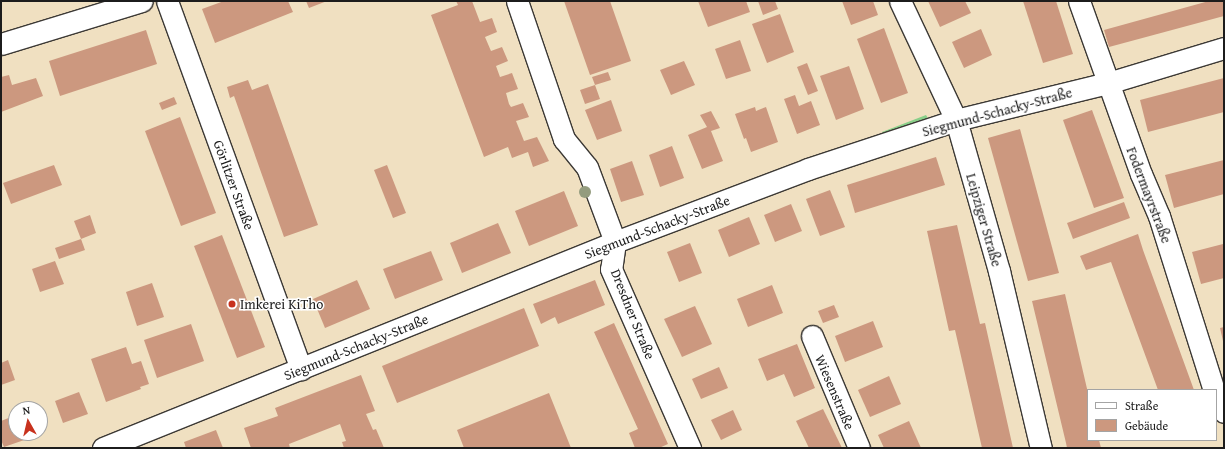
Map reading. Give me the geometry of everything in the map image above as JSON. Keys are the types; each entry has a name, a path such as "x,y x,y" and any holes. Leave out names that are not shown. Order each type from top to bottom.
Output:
{"street":[{"path":"1,44 142,1"},
{"name":"Görlitzer Straße","path":"167,1 301,369"},
{"name":"Dresdner Straße","path":"516,1 564,139 587,167 615,242 611,269 690,448"},
{"name":"Leipziger Straße","path":"900,1 956,120 1003,286 1041,448"},
{"name":"Fodermayrstraße","path":"1079,1 1141,174 1159,216 1214,389"},
{"name":"Siegmund-Schacky-Straße","path":"103,448 615,242 808,169 956,120 1108,83 1224,48"},
{"name":"Wiesenstraße","path":"812,336 859,448"},
{"path":"1217,401 1218,405 1224,412"}],"green space":[{"path":"926,115 929,120 883,134 882,132"}],"building":[{"path":"224,1 288,1 293,12 215,43 202,9"},
{"path":"306,1 327,1 309,8"},
{"path":"456,1 472,1 480,22 492,18 497,32 485,37 491,51 502,47 508,61 496,66 500,77 512,73 518,89 506,93 509,104 511,107 523,103 529,117 516,121 524,141 537,137 549,161 533,167 528,152 512,158 508,147 484,157 431,15 458,5"},
{"path":"564,1 610,1 631,61 590,75"},
{"path":"698,1 746,1 750,12 708,27"},
{"path":"758,1 775,1 778,9 763,15"},
{"path":"842,1 873,1 878,15 851,25"},
{"path":"928,1 965,1 971,13 940,27"},
{"path":"1023,1 1056,1 1073,54 1043,63"},
{"path":"1209,1 1224,1 1224,16 1109,47 1104,30"},
{"path":"780,14 794,52 767,63 752,24"},
{"path":"884,28 908,93 881,103 857,39"},
{"path":"981,29 992,55 964,68 952,42"},
{"path":"146,30 157,64 60,96 49,61"},
{"path":"740,40 751,71 726,79 715,49"},
{"path":"684,61 695,85 671,95 660,70"},
{"path":"807,63 818,91 808,95 797,67"},
{"path":"849,66 864,109 836,120 820,76"},
{"path":"608,72 611,80 595,85 592,77"},
{"path":"9,75 12,85 36,78 43,96 1,112 1,77"},
{"path":"1224,78 1224,112 1148,132 1140,100"},
{"path":"248,80 252,90 268,84 318,225 284,237 234,96 230,98 227,87"},
{"path":"595,85 600,99 585,104 580,90"},
{"path":"795,95 799,106 811,101 820,125 797,134 784,99"},
{"path":"174,97 177,104 162,110 159,103"},
{"path":"611,100 622,131 597,140 585,110"},
{"path":"755,107 756,111 766,107 778,142 751,152 746,138 744,139 735,114"},
{"path":"1092,110 1124,198 1094,208 1063,120"},
{"path":"711,111 720,128 711,131 723,161 702,169 688,135 707,127 700,115"},
{"path":"180,117 216,213 181,226 145,131"},
{"path":"1020,129 1059,273 1028,281 988,138"},
{"path":"672,146 684,178 660,187 649,155"},
{"path":"936,157 945,185 855,213 847,185"},
{"path":"1224,160 1224,194 1174,208 1165,175"},
{"path":"632,161 644,195 621,202 610,169"},
{"path":"54,165 62,185 11,204 3,183"},
{"path":"387,165 406,213 393,218 374,170"},
{"path":"830,190 845,227 820,236 806,199"},
{"path":"564,191 578,226 529,246 515,211"},
{"path":"1124,202 1130,218 1073,239 1067,223"},
{"path":"791,204 802,231 775,242 764,215"},
{"path":"90,215 96,233 81,239 74,221"},
{"path":"749,217 760,244 729,257 718,230"},
{"path":"498,223 511,253 462,273 450,243"},
{"path":"957,225 980,324 985,323 1013,448 982,448 955,330 949,331 927,231"},
{"path":"1138,234 1194,389 1158,389 1111,262 1086,270 1080,256"},
{"path":"222,235 265,347 237,358 194,246"},
{"path":"81,239 85,250 59,259 55,248"},
{"path":"690,243 702,273 679,282 667,252"},
{"path":"1223,244 1224,278 1201,284 1192,252"},
{"path":"431,251 443,280 395,299 383,269"},
{"path":"55,261 64,284 40,292 32,269"},
{"path":"357,280 370,309 325,328 313,299"},
{"path":"595,280 605,305 558,324 555,317 541,324 533,304"},
{"path":"152,283 164,317 137,326 126,292"},
{"path":"772,285 783,313 748,327 737,299"},
{"path":"1065,294 1087,389 1087,441 1099,441 1101,448 1067,448 1032,301"},
{"path":"834,305 839,317 823,323 818,311"},
{"path":"695,306 712,344 682,357 664,319"},
{"path":"524,308 539,346 397,403 382,366"},
{"path":"873,321 883,347 845,362 835,336"},
{"path":"614,323 668,444 659,448 635,448 629,433 638,429 594,332"},
{"path":"191,324 204,361 157,378 144,340"},
{"path":"1224,327 1224,341 1223,341 1220,328"},
{"path":"797,344 815,388 794,397 784,374 767,381 758,359"},
{"path":"126,347 132,364 141,361 149,384 140,387 141,389 106,402 91,359"},
{"path":"8,360 15,380 1,385 1,363"},
{"path":"719,367 728,388 701,399 692,379"},
{"path":"361,375 375,411 366,414 373,430 376,429 384,448 344,448 342,442 346,441 340,424 289,444 290,448 251,448 244,428 278,416 275,408"},
{"path":"889,376 901,404 870,417 858,390"},
{"path":"79,392 88,414 63,423 55,401"},
{"path":"549,393 571,448 464,448 457,430"},
{"path":"823,409 842,448 809,448 808,446 796,421"},
{"path":"733,410 742,430 721,440 711,420"},
{"path":"8,418 8,441 21,441 4,447 1,440 1,421"},
{"path":"909,421 921,448 884,448 878,435"},
{"path":"216,430 223,448 186,448 184,442"}],"place":[{"name":"Imkerei KiTho","path":"232,304"}]}
